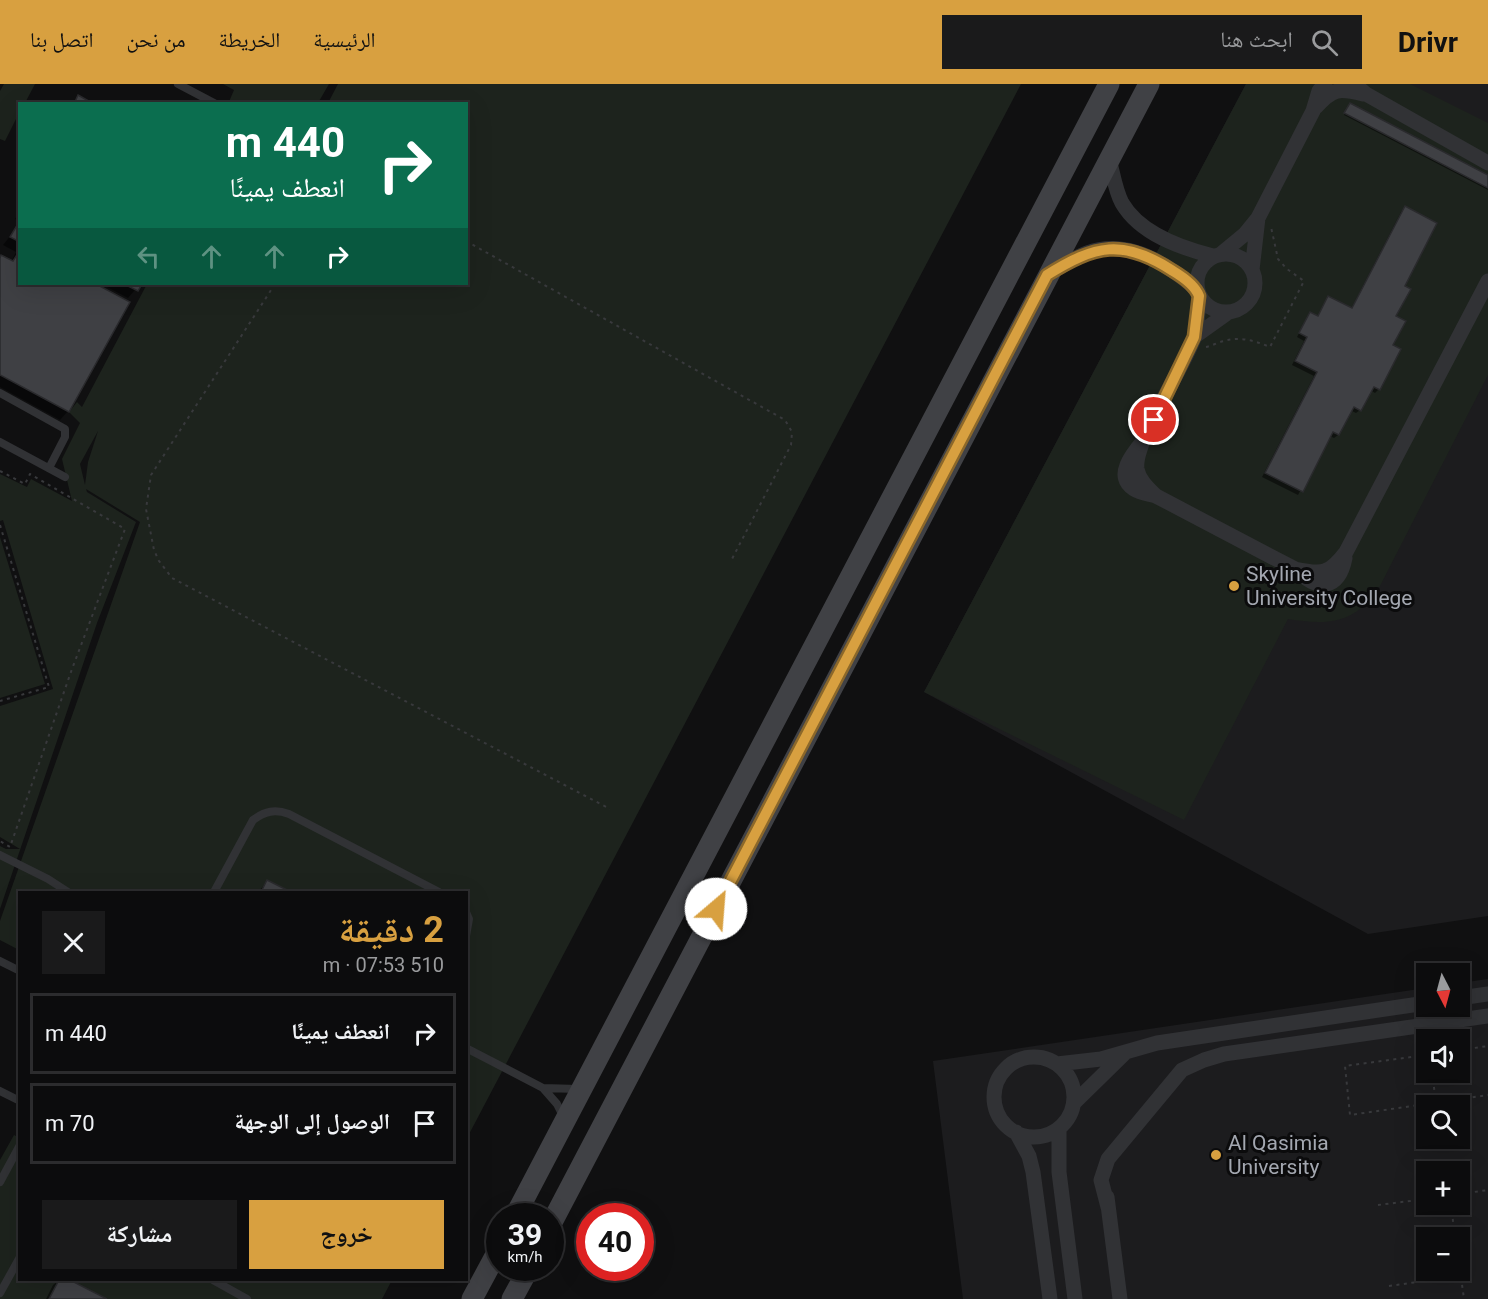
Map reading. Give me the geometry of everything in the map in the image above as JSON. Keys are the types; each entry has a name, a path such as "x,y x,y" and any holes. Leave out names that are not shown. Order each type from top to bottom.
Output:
{"street":[{"path":"523,1203 1109,84"},
{"path":"562,1203 1149,84"},
{"path":"1325,84 1319,91 1313,111 1258,218 1245,234 1201,267 1196,282 1198,293 1194,339 1144,440 1137,468 1140,478 1156,496 1296,569 1318,573 1328,571 1346,552 1485,293"},
{"path":"1354,84 1366,94 1488,163"},
{"path":"1313,111 1328,94 1337,90 1366,94"},
{"path":"1109,159 1122,203 1131,216 1163,239 1193,251 1240,257 1252,270"},
{"path":"1194,339 1229,312 1237,310 1250,300 1255,285 1252,270 1258,218"},
{"path":"1047,275 1088,253 1123,249 1137,252 1169,268 1198,293 1212,309 1229,312"},
{"path":"1470,997 1488,994"},
{"path":"1057,1064 1101,1059 1158,1043 1416,1004"},
{"path":"1120,1299 1108,1207 1102,1187 1102,1172 1108,1159 1182,1070 1190,1065 1224,1054 1488,1016"},
{"path":"1074,1103 1100,1075 1129,1050"},
{"path":"1026,1058 1042,1058 1057,1064 1069,1077 1074,1103 1069,1117 1059,1128 1038,1137 1026,1136 1003,1122 996,1108 994,1092 1000,1076 1011,1064 1026,1058"},
{"path":"1059,1128 1059,1172 1075,1299"},
{"path":"1016,1132 1029,1156 1033,1172 1050,1299"},
{"path":"472,1299 486,1273"},
{"path":"512,1299 522,1281"}],"lane":[{"path":"178,84 212,102"},
{"path":"0,393 65,429 65,437 49,468"},
{"path":"0,442 66,477"},
{"path":"215,891 253,820 270,811 280,811 437,891"},
{"path":"0,855 66,891"},
{"path":"0,961 18,970"},
{"path":"468,1049 543,1088 557,1104 565,1123"},
{"path":"543,1088 582,1089"},
{"path":"1,1093 18,1100"},
{"path":"0,1182 18,1149"},
{"path":"0,1293 18,1261"},
{"path":"215,1281 248,1299"}],"path":[{"path":"468,242 785,420 792,432 791,445 732,559"},
{"path":"1194,339 1207,348 1221,341 1245,339 1270,347 1304,281 1287,269 1278,259"},
{"path":"273,285 151,475 146,509 154,550 159,561 172,578 610,809"},
{"path":"0,471 25,484 30,474 125,529 72,669 10,847 0,841"},
{"path":"0,525 49,687 0,701"},
{"path":"1470,1049 1488,1046"},
{"path":"1416,1056 1344,1066 1350,1115 1416,1106"},
{"path":"1470,1098 1488,1095"},
{"path":"1470,1193 1488,1190"},
{"path":"1378,1205 1416,1200"},
{"path":"1389,1286 1424,1281"},
{"path":"1461,1281 1464,1299"}],"shaded area":[{"path":"4,84 35,84 26,102 18,102 18,115 5,141 0,139 0,91"},
{"path":"223,84 329,84 319,102 229,102 234,90"},
{"path":"338,84 1021,84 468,1136 468,891 18,891 18,949 0,940 0,921 140,522 86,489 87,492 136,522 97,623 0,909 0,846 6,849 20,849 0,837 0,706 53,689 3,520 0,521 0,474 27,487 31,479 72,501 62,459 80,423 69,412 77,402 82,407 146,285 468,285 468,102 329,102","holes":["98,431 88,462 85,485 80,464"]},
{"name":"Skyline University College","path":"1246,84 1488,84 1488,916 1368,934 924,692"},
{"name":"Skyline University College","path":"1246,84 1410,84 1488,123 1488,375 1380,586 1361,608 1344,618 1326,622 1288,619 1184,820 924,692"},
{"path":"0,537 45,684 0,698"},
{"name":"Al Qasimia University","path":"1488,979 1488,1299 963,1299 933,1061 1416,989 1416,1017 1470,1017 1470,982"},
{"path":"14,1135 18,1137 18,1281 391,1281 382,1299 0,1299 0,1160"}],"building":[{"path":"78,95 90,102 75,102"},
{"path":"1350,103 1488,175 1488,188 1344,113"},
{"path":"1405,206 1437,223 1405,286 1411,289 1396,316 1406,321 1393,345 1401,349 1380,390 1374,387 1361,411 1354,407 1339,435 1333,432 1303,492 1265,473 1317,372 1295,361 1307,337 1299,333 1310,312 1318,316 1328,296 1352,308"},
{"path":"16,227 18,228 18,241 10,237"},
{"path":"18,253 18,285 98,285 130,302 69,412 0,375 1,255 13,261"},
{"path":"126,285 141,285 138,291"},
{"path":"267,880 289,891 262,891"},
{"path":"58,1281 72,1281 107,1299 49,1299"}],"place":[{"name":"Skyline University College","path":"1234,586"},
{"name":"Al Qasimia University","path":"1216,1155"}],"route":[{"path":"716,909 1047,275 1088,253 1123,249 1137,252 1169,268 1197,290 1198,317 1194,337 1154,420"}]}
